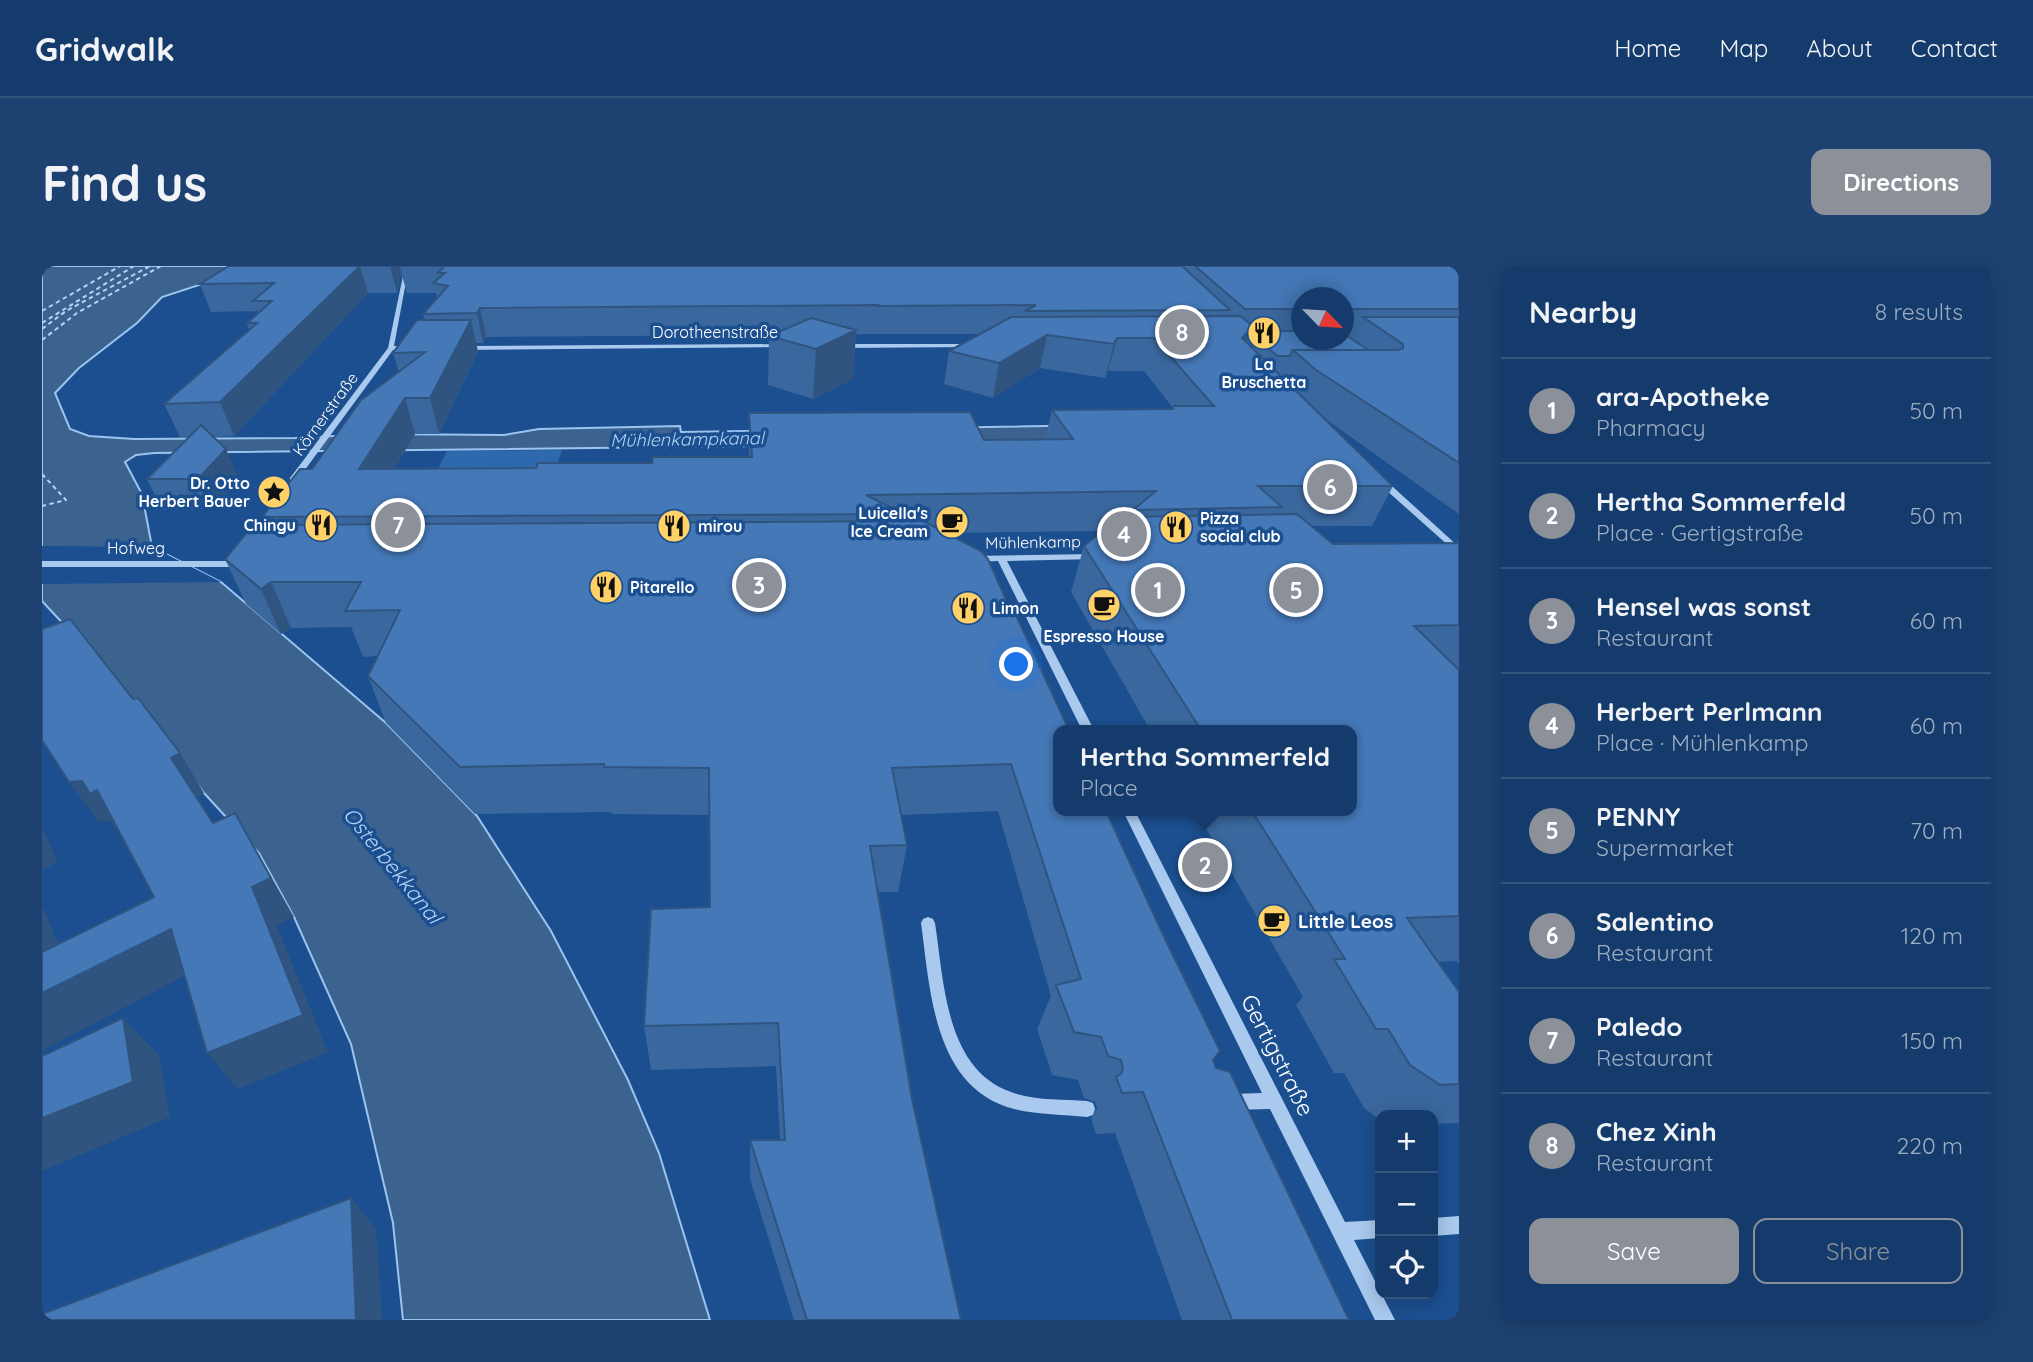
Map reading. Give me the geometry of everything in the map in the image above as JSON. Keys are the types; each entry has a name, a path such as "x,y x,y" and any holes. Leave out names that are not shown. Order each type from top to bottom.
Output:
{"street":[{"name":"Körnerstraße","path":"289,486 391,348 407,266"},
{"name":"Dorotheenstraße","path":"446,348 791,346"},
{"path":"825,346 986,346"},
{"path":"391,348 419,348"},
{"path":"1372,473 1457,548"},
{"path":"1441,547 1457,548"},
{"path":"230,564 237,553"},
{"name":"Mühlenkamp","path":"965,559 1112,556"},
{"path":"1001,558 1085,725"},
{"name":"Hofweg","path":"42,564 230,564"},
{"path":"230,564 256,564"},
{"name":"Gertigstraße","path":"1132,816 1385,1320"},
{"path":"928,923 941,1002 956,1057 981,1088 1009,1100 1087,1109"},
{"path":"1220,1102 1275,1101"},
{"path":"1438,1227 1459,1226"},
{"path":"1342,1231 1375,1229"}],"shaded area":[{"path":"562,450 542,510 418,507 447,451"}],"water":[{"path":"42,266 257,266 162,297 137,323 79,368 55,393 70,429 89,436 134,439 295,438 374,434 504,435 539,429 680,426 681,432 1169,424 1306,440 154,453 136,455 125,462 142,494 152,547 221,582 386,723 477,816 551,931 628,1080 659,1153 710,1320 403,1320 393,1223 351,1044 294,917 259,853 204,793 163,737 42,601"}],"pier":[{"path":"42,546 152,547 221,582 42,584"}],"building":[{"path":"229,266 360,266 220,402 164,404 257,323 247,323 272,301 253,301 274,283 200,284"},
{"path":"445,266 1182,266 1230,310 1025,311 1036,305 877,306 879,305 480,308 477,313 423,314 448,286 433,283 445,273 438,273"},
{"path":"1195,266 1459,266 1459,309 1354,309 1354,287 1291,287 1291,309 1245,309"},
{"path":"1240,316 1253,326 1242,338 1393,486 1258,486 1282,507 1133,510 1156,491 866,495 904,514 262,517 300,469 312,469 361,400 425,352 393,353 417,320 471,320 430,398 405,398 359,469 536,468 538,463 652,463 653,457 752,457 749,413 970,412 984,440 1073,439 1052,410 1214,406 1154,338 1117,338 1114,344 1047,335 999,363 949,351 1011,317"},
{"path":"1363,317 1459,317 1459,463 1316,370 1293,350 1398,350 1403,348 1403,344"},
{"path":"811,318 856,330 816,349 769,336"},
{"path":"1250,331 1291,331 1293,350 1290,356 1277,356"},
{"path":"1354,340 1368,350 1354,350"},
{"path":"201,425 226,449 198,479 147,479"},
{"path":"1297,514 1333,544 1459,543 1459,625 1414,626 1459,670 1459,916 1407,918 1459,992 1459,1084 1440,1085 1410,1065 1388,1029 1376,1029 1334,959 1345,959 1255,816 1357,816 1357,725 1198,725 1084,546 1120,517"},
{"path":"923,521 981,551 988,559 1011,611 1014,611 1067,725 1053,725 1053,816 1108,816 1220,1051 1213,1060 1216,1068 1230,1072 1349,1320 1232,1320 1143,1092 1122,1093 1116,1077 1121,1074 1123,1068 1121,1060 1108,1056 1101,1037 1074,1032 1056,985 1081,979 1011,764 892,768 907,845 870,846 912,1099 961,1320 807,1320 750,1140 785,1140 778,1023 644,1026 651,909 710,907 709,768 604,767 604,764 460,767 368,676 400,610 345,611 361,582 271,582 261,589 225,559 253,525"},
{"path":"70,619 133,699 138,698 180,753 171,758 213,823 235,813 271,878 252,887 303,1015 207,1053 171,929 42,993 42,952 154,897 97,790 90,794 82,781 69,782 42,740 42,629"},
{"path":"123,1018 133,1082 42,1118 42,1056"},
{"path":"351,1198 356,1320 42,1320 42,1314"}],"ferry route":[{"path":"42,311 120,266"},
{"path":"42,323 134,266"},
{"path":"42,329 66,311 150,266"},
{"path":"42,340 77,313 161,266"},
{"path":"42,474 66,500 42,506"}],"place":[{"name":"Chez Xinh","path":"1182,332"},
{"name":"La Bruschetta","path":"1264,333"},
{"name":"Salentino","path":"1330,487"},
{"name":"Dr. Otto Herbert Bauer","path":"274,492"},
{"name":"Luicella's Ice Cream","path":"952,522"},
{"name":"Chingu","path":"321,525"},
{"name":"Paledo","path":"398,525"},
{"name":"mirou","path":"674,526"},
{"name":"Pizza social club","path":"1176,527"},
{"name":"Herbert Perlmann","path":"1124,534"},
{"name":"Hensel was sonst","path":"759,585"},
{"name":"Pitarello","path":"606,587"},
{"name":"ara-Apotheke","path":"1158,590"},
{"name":"PENNY","path":"1296,590"},
{"name":"Espresso House","path":"1104,605"},
{"name":"Limon","path":"968,608"},
{"name":"Hertha Sommerfeld","path":"1205,865"},
{"name":"Little Leos","path":"1274,921"}],"water label":[{"name":"Mühlenkampkanal","path":"687,439"},
{"name":"Osterbekkanal","path":"393,865"}]}
